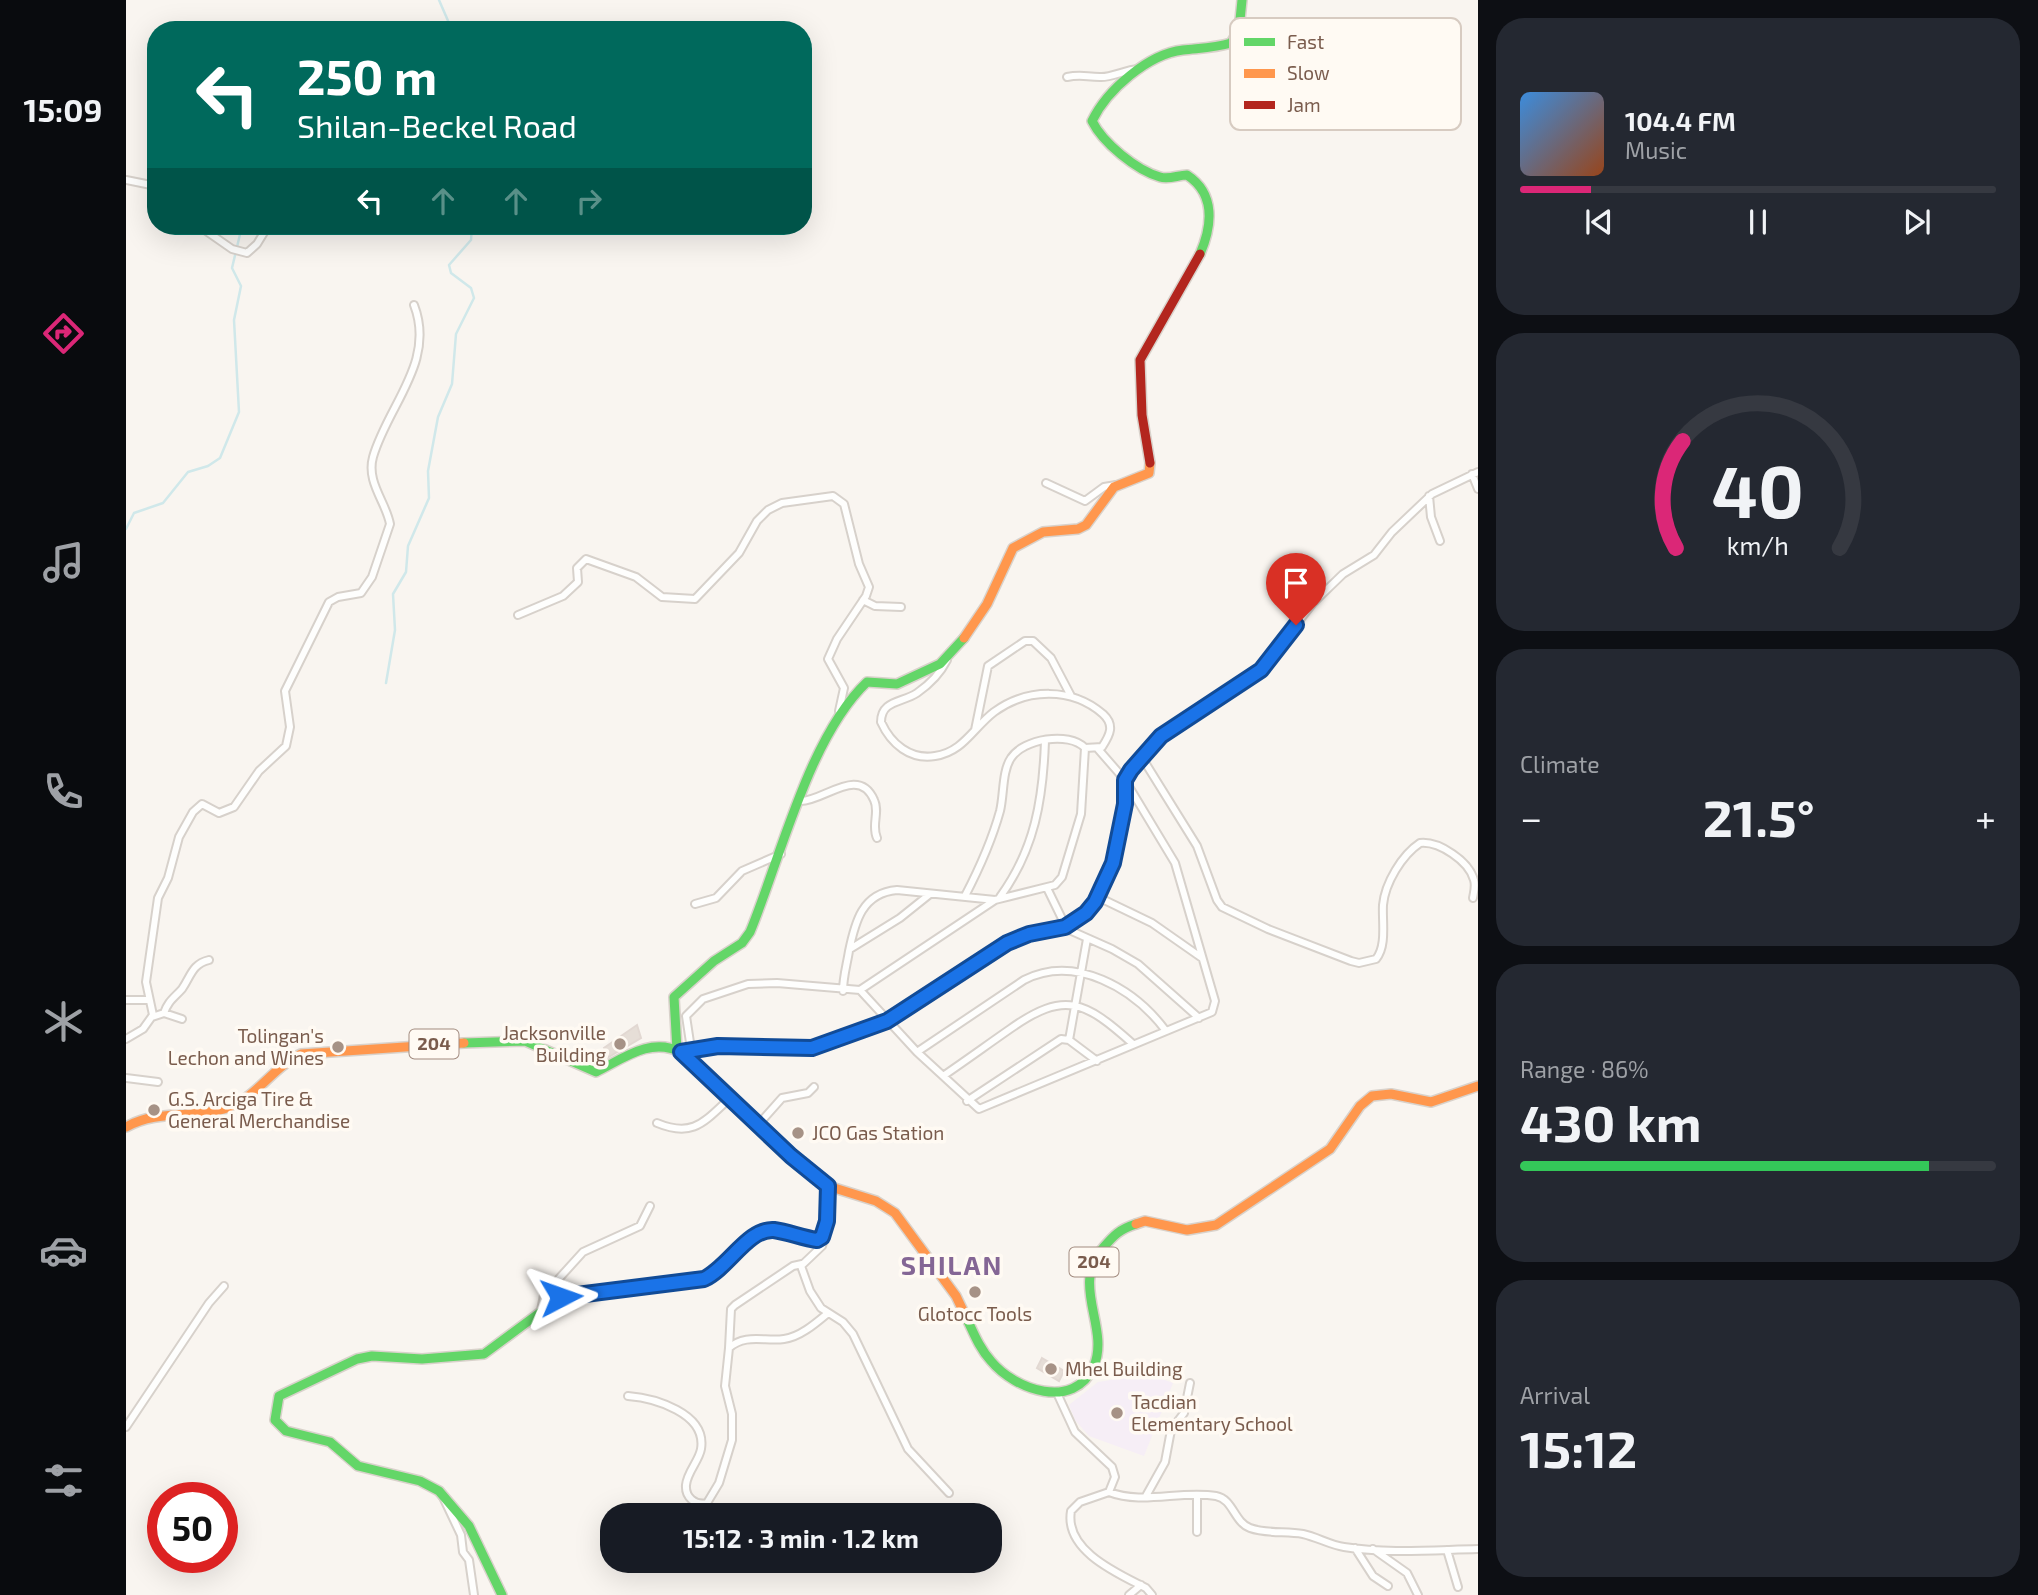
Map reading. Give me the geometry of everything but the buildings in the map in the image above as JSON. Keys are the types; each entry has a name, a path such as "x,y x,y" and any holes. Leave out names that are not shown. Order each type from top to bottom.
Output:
{"main road":[{"path":"1240,18 1242,0"},
{"path":"1057,1393 1020,1384 993,1364 983,1351 956,1296 895,1213 876,1201 828,1186 679,1051 674,997 714,961 746,939 837,716 855,691 867,682 897,684 947,658 990,598 1013,548 1043,532 1086,526 1117,485 1144,477 1150,471 1139,360 1167,318 1197,261 1211,218 1207,197 1192,177 1186,174 1171,178 1159,177 1108,143 1094,128 1093,114 1138,69 1166,54 1181,50 1208,50 1230,43"},
{"name":"204","path":"126,1127 145,1118 232,1106 247,1098 287,1062 301,1054 422,1044 525,1041 596,1072 650,1045 667,1045 679,1051"},
{"name":"204","path":"1057,1393 1084,1381 1093,1368 1098,1351 1087,1291 1089,1273 1099,1252 1119,1229 1145,1221 1187,1230 1216,1225 1330,1149 1360,1106 1372,1096 1391,1094 1431,1102 1478,1086"},
{"path":"502,1595 469,1522 441,1493 428,1484 358,1466 326,1440 284,1431 276,1423 279,1396 338,1365 357,1359 372,1356 422,1359 484,1354 561,1297 704,1279 722,1269 759,1232 774,1230 817,1240 826,1231 828,1186"}],"street":[{"path":"1067,77 1086,73 1101,78 1117,71 1138,69"},
{"path":"126,180 147,184"},
{"path":"214,235 241,253 252,250 262,235"},
{"path":"152,1017 146,982 158,898 169,878 179,837 193,811 202,804 219,813 234,807 259,771 286,746 290,727 285,698 292,675 329,602 365,590 386,542 390,524 376,496 373,459 393,411 406,392 417,358 422,328 414,305"},
{"path":"679,1051 809,1049 887,1021 1007,943 1029,934 1065,927 1086,913 1098,897 1113,863 1125,804 1125,780 1141,756 1167,732 1261,670 1313,603 1343,574 1374,555 1397,527 1429,496 1475,473 1478,489"},
{"path":"1046,483 1085,500 1104,487 1117,485"},
{"path":"518,615 570,592 578,582 577,568 586,559 636,577 662,597 695,599 739,553 757,521 768,510 782,503 830,496 844,504 859,564 868,579 863,600 837,639 828,659 844,688 837,716"},
{"path":"1429,496 1431,517 1440,541"},
{"path":"863,600 875,606 901,607"},
{"path":"974,732 986,669 994,660 1025,641 1033,641 1048,653 1071,696"},
{"path":"947,658 937,675 919,692 888,705 881,722 897,747 922,757 948,753 993,713 1029,696 1055,693 1071,696 1091,706 1110,724 1109,736 1098,749"},
{"path":"860,990 916,1052 967,1101 982,1110 1199,1018 1215,1007 1177,868 1125,780 1098,749 1084,748 1071,740 1045,741 1021,748 1010,758 996,825 965,896"},
{"path":"691,1049 686,1016 695,1004 716,993 761,983 860,990 997,899 1034,836 1041,805 1045,741"},
{"path":"842,990 856,920 872,899 890,891 997,899 1047,888 1060,880 1072,846 1083,798 1084,748"},
{"path":"1141,756 1197,845 1217,900 1230,913 1350,961 1359,963 1376,959 1382,950 1385,890 1397,870 1420,843 1437,845 1468,868 1474,878 1473,898"},
{"path":"801,801 819,799 842,785 856,785 874,797 874,830 877,838"},
{"path":"695,904 716,898 743,871 781,854"},
{"path":"1047,888 1065,927 1138,964 1199,1018"},
{"path":"850,949 900,918 930,894"},
{"path":"1098,897 1152,923 1202,958"},
{"path":"1069,1040 1087,939"},
{"path":"164,1013 169,1000 181,989 196,966 209,960"},
{"path":"916,1052 1036,974 1060,970 1095,975 1119,990 1166,1031"},
{"path":"126,1000 148,1000"},
{"path":"943,1076 1033,1013 1058,1004 1076,1006 1102,1018 1133,1044"},
{"path":"126,1038 143,1029 152,1017 164,1013 182,1019"},
{"path":"967,1101 1052,1042 1069,1040 1097,1062"},
{"path":"126,1078 158,1082"},
{"path":"758,1125 782,1098 808,1093 814,1087"},
{"path":"657,1123 681,1131 695,1128 730,1098"},
{"path":"541,1310 544,1295 583,1252 640,1226 650,1206"},
{"path":"628,1396 659,1400 691,1422 699,1434 701,1448 686,1485 689,1497 697,1503 707,1503 716,1488 732,1440 732,1415 725,1386 731,1310 734,1305 793,1266 802,1264 822,1246 826,1231"},
{"path":"802,1264 810,1291 821,1308 848,1326 908,1449 948,1493"},
{"path":"126,1427 209,1303 224,1286"},
{"path":"730,1348 737,1342 755,1338 792,1337 828,1312"},
{"path":"1146,1496 1165,1462 1171,1430 1184,1413 1190,1383"},
{"path":"1057,1393 1075,1432 1112,1467 1115,1477 1110,1492"},
{"path":"1152,1595 1141,1585 1094,1560 1072,1524 1071,1510 1075,1505 1110,1492 1125,1498 1197,1495 1222,1498 1238,1519 1249,1528 1315,1536 1339,1547 1415,1552 1478,1549"},
{"path":"441,1493 461,1535 461,1547 469,1560 474,1595"},
{"path":"1197,1495 1197,1532"},
{"path":"1355,1548 1373,1576 1388,1586"},
{"path":"1371,1548 1407,1573 1418,1595"},
{"path":"1447,1550 1458,1587"},
{"path":"1129,1595 1141,1585"}],"shaded area":[{"name":"Tacdian Elementary School","path":"1137,1370 1173,1383 1144,1456 1089,1436 1075,1420 1069,1405 1098,1382 1117,1379"}],"waterway":[{"path":"439,0 448,21"},
{"path":"126,529 134,513 163,503 188,472 208,466 220,458 239,412 234,320 241,286 232,268 240,235"},
{"path":"386,683 395,630 393,594 406,572 408,546 429,498 428,471 438,417 452,384 456,334 474,298 471,288 451,273 449,265 471,240 471,235"}],"traffic: fast":[{"path":"1240,18 1242,0"},
{"path":"1200,254 1209,222 1203,191 1187,175 1163,178 1131,162 1112,147 1092,121 1118,86 1156,58 1183,50 1230,43"},
{"path":"677,1050 674,997 714,961 742,943 750,932 798,800 813,765 847,705 867,682 897,684 940,664 964,638"},
{"path":"464,1043 525,1041 596,1072 637,1051 670,1048 681,1052 765,1131"},
{"path":"967,1319 987,1356 1014,1380 1044,1391 1059,1392 1073,1388 1085,1380 1094,1366 1098,1351 1090,1291 1094,1262 1114,1236 1136,1224"},
{"path":"502,1595 469,1526 439,1491 420,1481 358,1466 330,1442 286,1431 275,1420 279,1396 357,1359 372,1356 422,1359 484,1354 561,1297 601,1292"}],"traffic: slow":[{"path":"964,638 987,604 1013,548 1043,532 1078,529 1086,525 1114,487 1149,473 1150,463"},
{"path":"126,1127 150,1118 227,1108 247,1097 301,1054 464,1043"},
{"path":"1136,1224 1145,1221 1187,1230 1216,1225 1330,1149 1360,1106 1372,1096 1391,1094 1431,1102 1478,1086"},
{"path":"765,1131 828,1186 876,1201 895,1213 956,1296 967,1319"},
{"path":"601,1292 704,1279 762,1232 776,1230 820,1239 826,1232 828,1186"}],"traffic: jam":[{"path":"1150,463 1142,415 1140,360 1200,254"}],"place":[{"name":"Jacksonville Building","path":"620,1044"},
{"name":"Tolingan's Lechon and Wines","path":"338,1047"},
{"name":"G.S. Arciga Tire & General Merchandise","path":"154,1110"},
{"name":"JCO Gas Station","path":"798,1133"},
{"name":"Glotocc Tools","path":"975,1292"},
{"name":"Mhel Building","path":"1051,1369"},
{"name":"Tacdian Elementary School","path":"1117,1413"}],"district":[{"name":"SHILAN","path":"952,1266"}],"route":[{"path":"561,1297 602,1294 704,1279 722,1269 742,1245 759,1232 774,1230 809,1239 820,1239 825,1234 827,1221 828,1186 791,1156 681,1052 686,1049 718,1046 809,1049 833,1038 887,1021 1007,943 1029,934 1065,927 1077,920 1095,902 1113,863 1125,804 1125,780 1131,770 1161,736 1230,693 1261,670 1296,625"}]}
